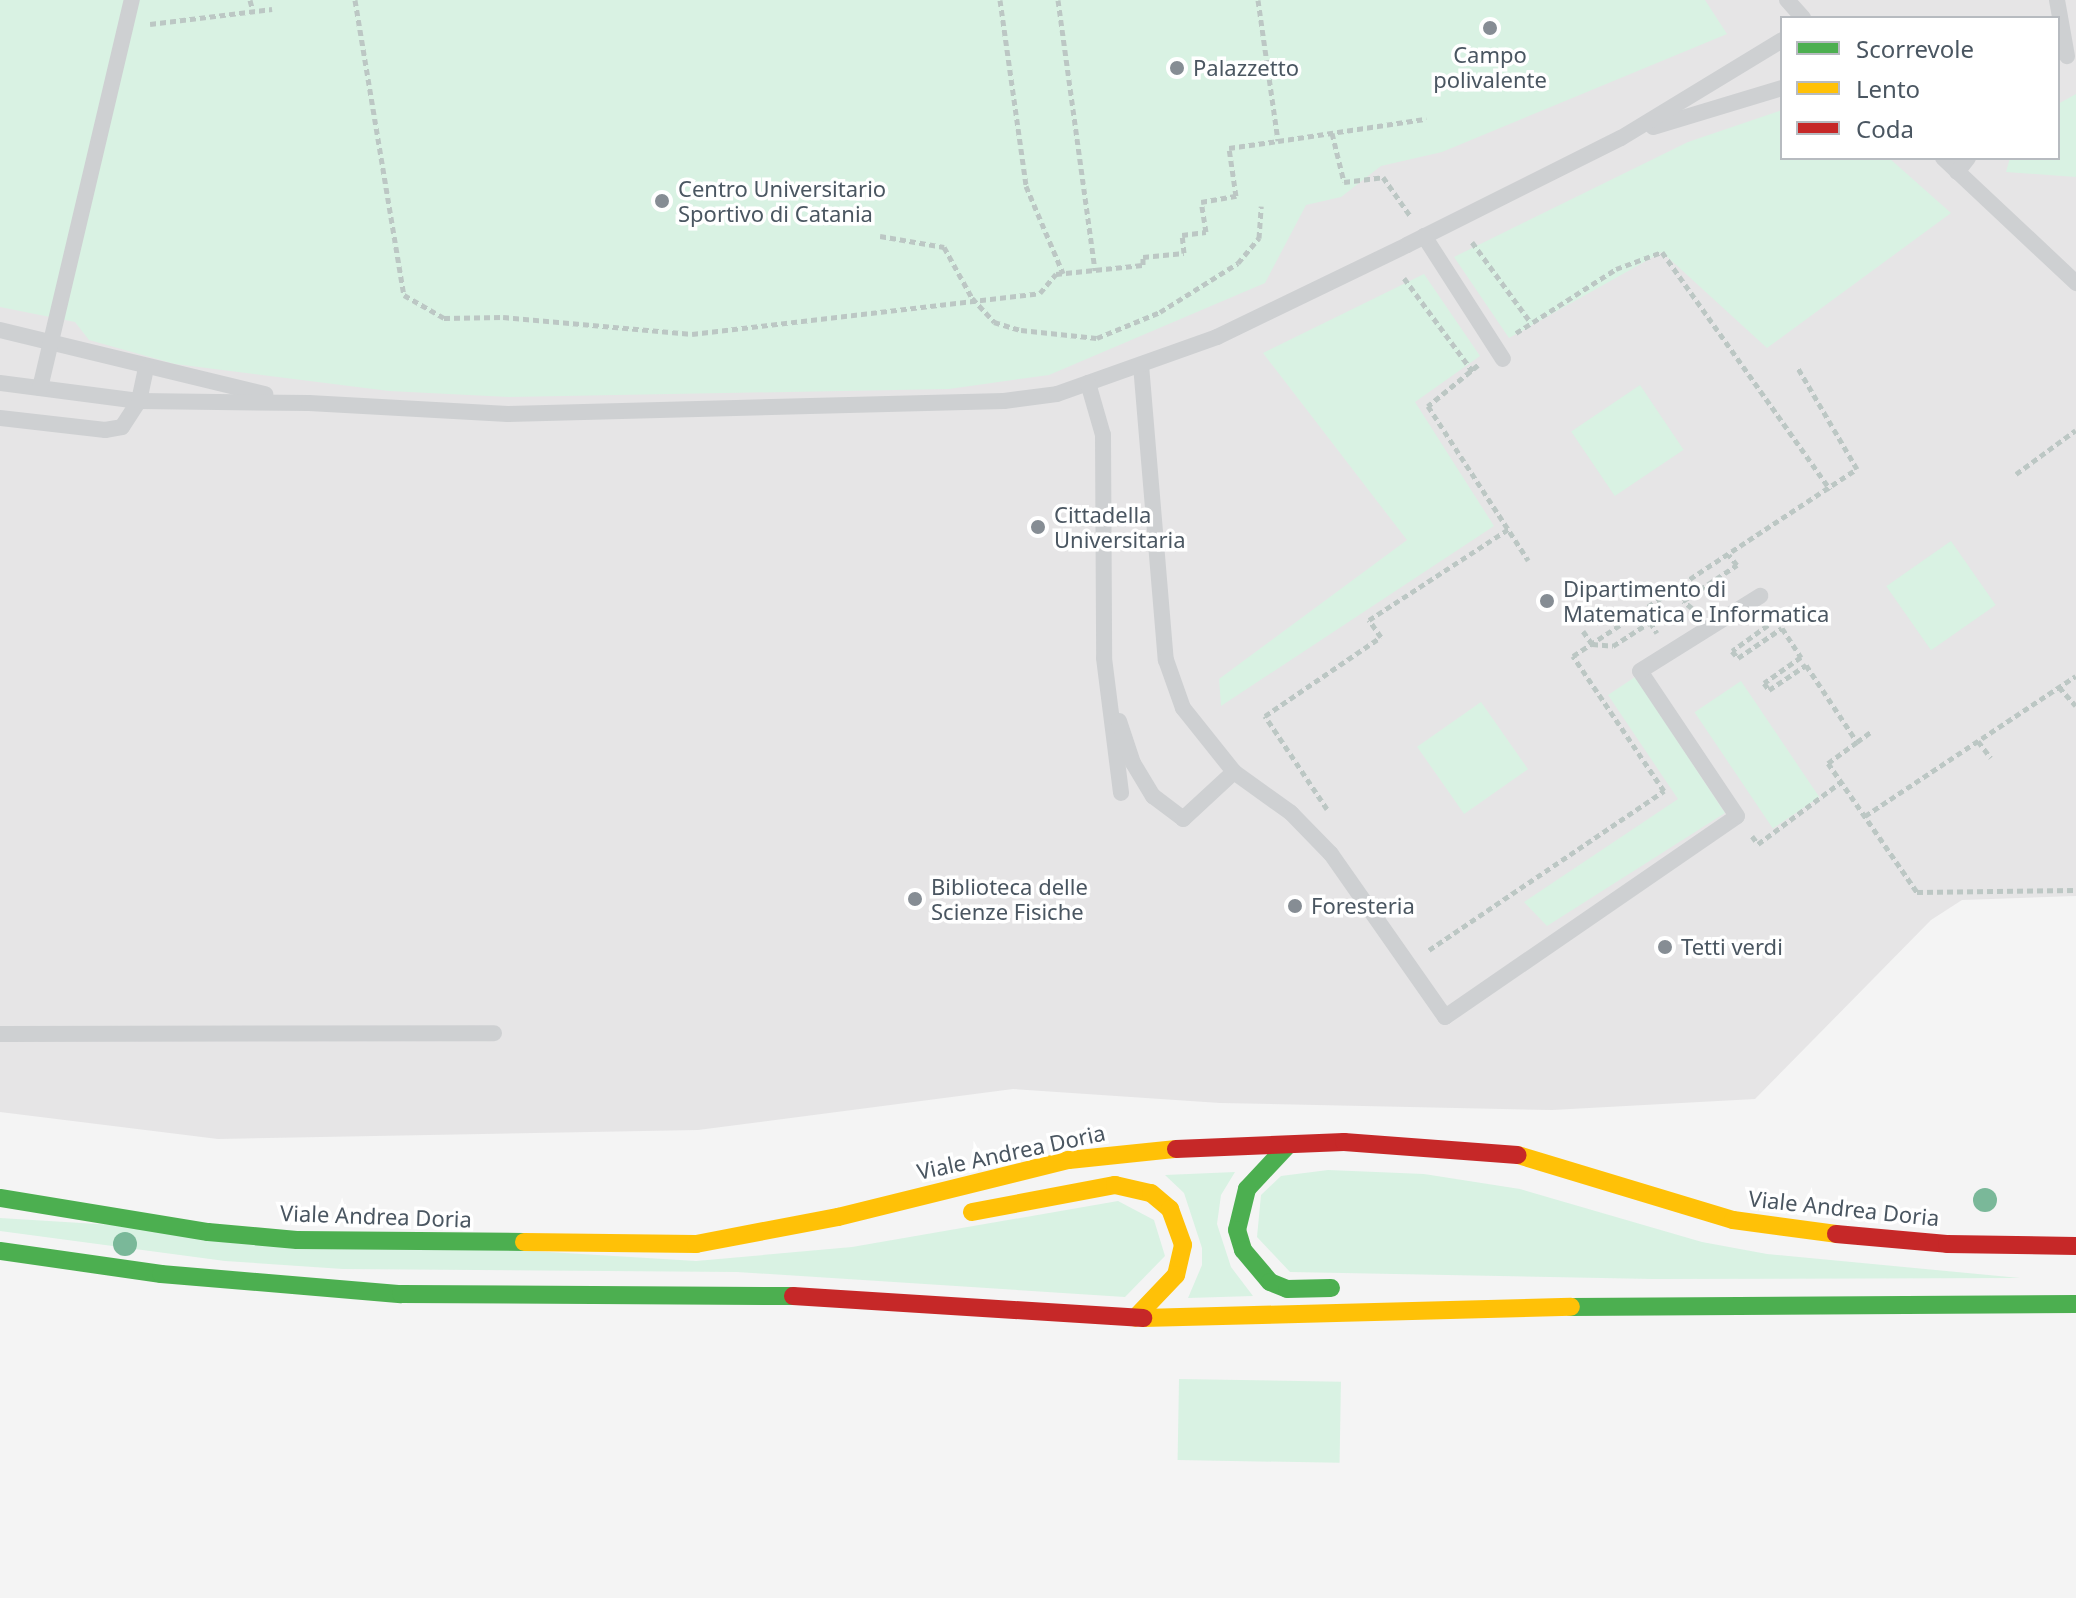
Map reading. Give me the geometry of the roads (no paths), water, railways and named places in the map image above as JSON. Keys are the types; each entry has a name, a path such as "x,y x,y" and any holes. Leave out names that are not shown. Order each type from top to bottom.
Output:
{"main road":[{"name":"Viale Andrea Doria","path":"0,1198 208,1232 326,1241 696,1244 838,1217 1069,1160 1140,1150 1344,1142 1503,1151 1733,1220 1947,1244 2076,1246"},
{"path":"1288,1145 1247,1189 1237,1230 1243,1250 1255,1271 1287,1289 1357,1290 1443,1308"},
{"path":"0,1180 84,1214"},
{"path":"951,1216 1115,1185 1151,1193 1170,1209 1183,1245 1176,1275 1135,1318"},
{"path":"696,1244 862,1232"},
{"path":"0,1251 161,1274 401,1294 777,1295 1135,1318 1443,1308 2076,1304"}],"lane":[{"path":"40,388 132,0"},
{"path":"1787,0 1801,16"},
{"path":"2060,17 2067,57"},
{"path":"0,383 139,401 309,403 508,414 1004,401 1057,394 1217,337 1424,236 1621,138 1780,41"},
{"path":"1621,138 1780,89"},
{"path":"1963,165 2073,278"},
{"path":"1424,236 1498,353"},
{"path":"0,330 146,368 309,403"},
{"path":"1141,365 1166,660 1183,708 1234,772 1291,813 1331,854 1445,1017 1737,816 1640,671 1760,596"},
{"path":"0,418 105,430 122,427 139,401 146,368"},
{"path":"1088,383 1103,435 1106,472 1107,683 1121,793"},
{"path":"1107,683 1133,763 1153,796 1183,819 1234,772"},
{"path":"0,1034 494,1033"}],"place":[{"name":"Campo polivalente","path":"1490,28"},
{"name":"Palazzetto","path":"1177,68"},
{"name":"Centro Universitario Sportivo di Catania","path":"662,201"},
{"name":"Cittadella Universitaria","path":"1038,527"},
{"name":"Dipartimento di Matematica e Informatica","path":"1547,601"},
{"name":"Biblioteca delle Scienze Fisiche","path":"915,899"},
{"name":"Foresteria","path":"1295,906"},
{"name":"Tetti verdi","path":"1665,947"}]}
